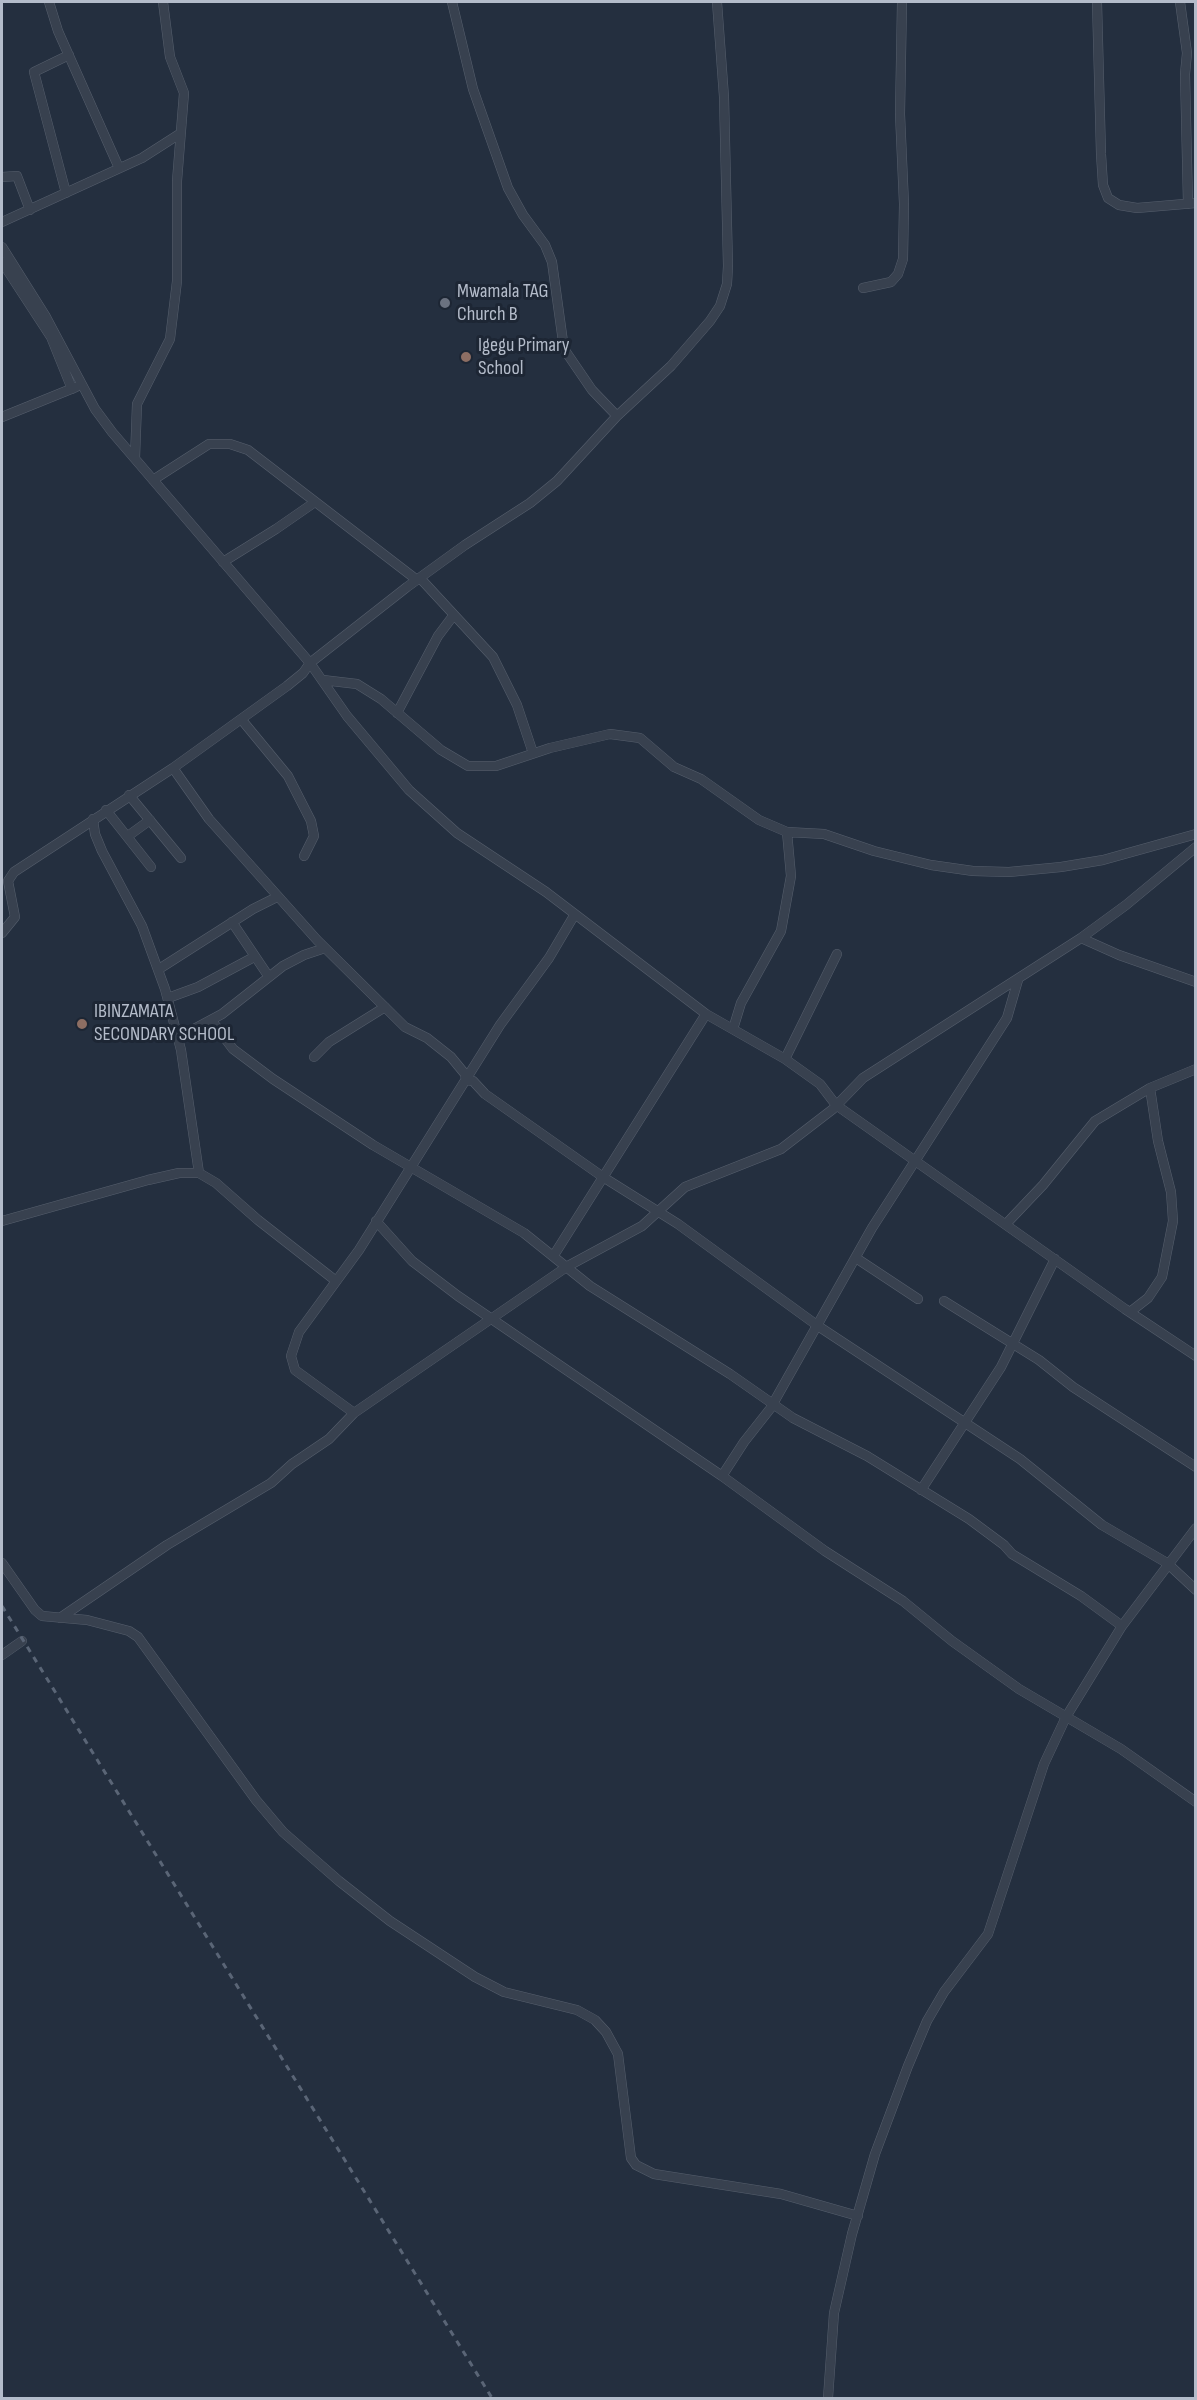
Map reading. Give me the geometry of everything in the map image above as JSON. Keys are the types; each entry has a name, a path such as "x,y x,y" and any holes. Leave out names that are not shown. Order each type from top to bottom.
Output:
{"street":[{"path":"49,2 69,55 119,168"},
{"path":"135,458 137,404 166,350 174,316 178,271 177,173 184,93 170,57 163,2"},
{"path":"452,2 473,89 508,188 523,215 545,245 552,262 564,349 592,390 616,416"},
{"path":"2,933 15,917 5,877 173,768 287,686 310,663 418,579 538,497 567,470 616,416 689,346 720,306 727,284 728,247 725,125 717,2"},
{"path":"863,288 891,282 898,274 903,259 904,204 900,114 902,2"},
{"path":"1097,2 1103,185 1108,198 1119,205 1137,208 1192,204 1185,74 1187,53 1180,2"},
{"path":"66,193 34,72 69,55"},
{"path":"1185,74 1196,74"},
{"path":"2,222 152,152 181,133"},
{"path":"2,177 17,176 30,210"},
{"path":"2,247 46,317 76,387"},
{"path":"2,262 51,337 76,387 222,562 310,663 368,743 409,790 457,833 575,914 706,1014 785,1059 820,1084 836,1105 1196,1356"},
{"path":"4,415 76,387"},
{"path":"153,480 205,446 230,444 248,450 418,579 493,657 517,705 533,753"},
{"path":"222,562 315,502"},
{"path":"397,712 438,636 453,616"},
{"path":"323,680 357,684 397,712 441,750 468,766 496,766 533,753 610,734 640,738 674,767 701,779 759,820 787,832 833,836 874,851 932,865 973,872 1009,872 1103,860 1196,834"},
{"path":"241,718 288,776 311,821 314,837 304,856"},
{"path":"173,768 209,819 277,897 405,1027 427,1038 451,1057 465,1074 466,1080"},
{"path":"129,795 181,858"},
{"path":"106,810 150,867"},
{"path":"93,819 95,834 102,851 142,926 168,998 179,1037 199,1173"},
{"path":"128,836 150,820"},
{"path":"733,1029 741,1003 781,931 791,876 787,832"},
{"path":"60,1618 167,1545 271,1483 292,1464 329,1440 354,1413 568,1266 642,1226 685,1187 781,1149 836,1105 863,1078 894,1056 1082,938 1196,847"},
{"path":"159,969 232,922 277,897"},
{"path":"354,1413 295,1370 291,1356 299,1332 376,1221 500,1024 549,958 575,914"},
{"path":"232,922 268,977"},
{"path":"1082,938 1119,955 1196,982"},
{"path":"179,1037 212,1021 268,977 304,955 325,948"},
{"path":"785,1059 837,954"},
{"path":"168,998 198,987 254,957"},
{"path":"722,1476 773,1403 915,1160 940,1125 1006,1018 1018,980"},
{"path":"314,1057 329,1042 385,1007"},
{"path":"554,1255 706,1014"},
{"path":"212,1021 222,1037 243,1058 373,1145 524,1233 568,1266 590,1286 793,1418 867,1456 969,1519 1004,1545 1012,1554 1081,1596 1122,1626"},
{"path":"1006,1224 1043,1185 1095,1121 1150,1088 1196,1069"},
{"path":"466,1080 473,1081 493,1100 603,1177 657,1211 818,1326 965,1421 1020,1460 1102,1525 1167,1563 1196,1590"},
{"path":"1130,1312 1148,1298 1162,1277 1173,1221 1171,1192 1158,1141 1150,1088"},
{"path":"2,1221 148,1179 179,1173 199,1173 216,1183 258,1220 336,1281"},
{"path":"376,1221 412,1261 493,1319 722,1476 825,1551 903,1601 977,1660 1121,1749 1196,1802"},
{"path":"856,1258 918,1299"},
{"path":"921,1490 1012,1345 1055,1259"},
{"path":"944,1301 1196,1467"},
{"path":"828,2398 834,2313 858,2216 890,2114 927,2021 955,1975 988,1934 1011,1872 1030,1803 1044,1764 1066,1717 1122,1626 1167,1563 1196,1528"},
{"path":"2,1563 35,1610 45,1617 87,1620 129,1631 138,1637 256,1800 284,1832 339,1881 390,1921 475,1977 504,1992 577,2010 595,2020 606,2032 618,2054 631,2158 644,2171 781,2194 858,2216"},
{"path":"2,1655 22,1641"}],"railway":[{"path":"2,1606 492,2398"}],"place":[{"name":"Mwamala TAG Church B","path":"445,303"},
{"name":"Igegu Primary School","path":"466,357"},
{"name":"IBINZAMATA SECONDARY SCHOOL","path":"82,1024"}]}
